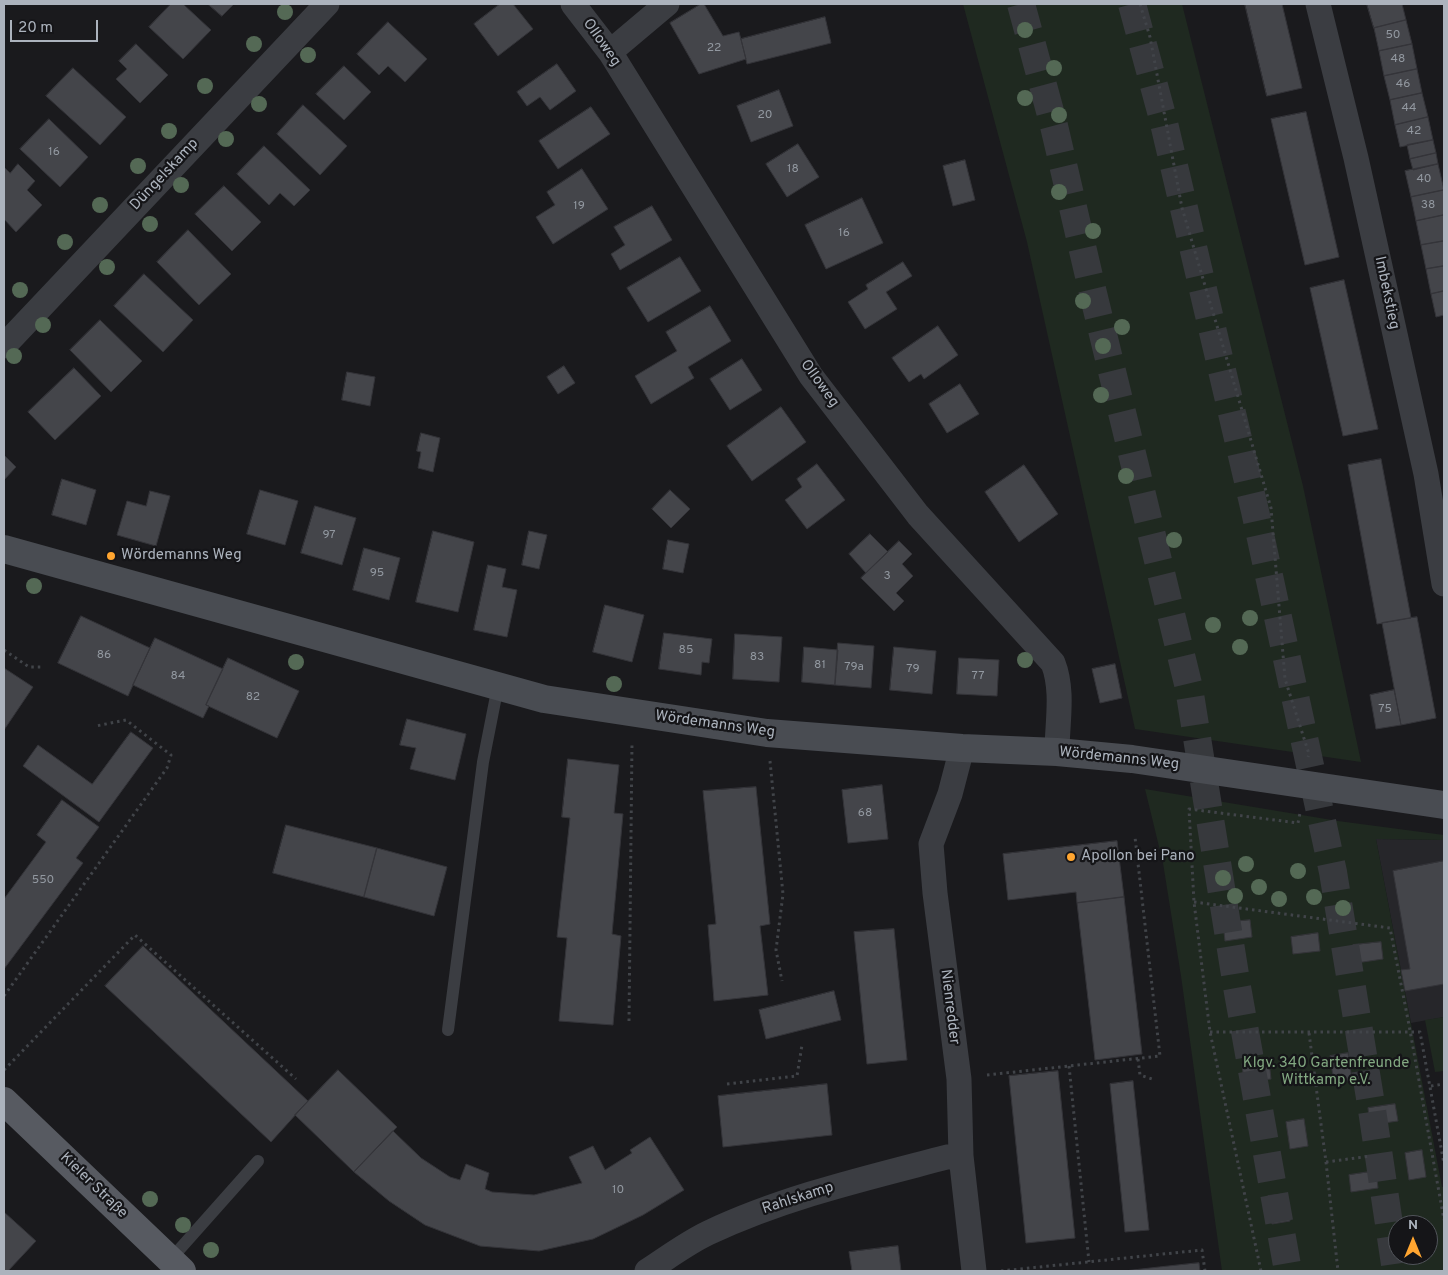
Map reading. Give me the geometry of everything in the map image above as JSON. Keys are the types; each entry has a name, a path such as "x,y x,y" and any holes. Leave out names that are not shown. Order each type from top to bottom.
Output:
{"main road":[{"name":"Kieler Straße","path":"4,1101 176,1265"}],"street":[{"name":"Düngelskamp","path":"4,346 326,4"},
{"name":"Olloweg","path":"573,4 610,52 811,376 918,515 1052,664 1058,676 1059,693 1057,752"},
{"path":"610,52 667,4"},
{"name":"Imbekstieg","path":"1318,4 1356,158 1426,474 1444,584"},
{"name":"Wördemanns Weg","path":"4,549 544,699 632,714 767,733 962,748 1057,752 1132,759 1444,805"},
{"name":"Nienredder","path":"962,748 954,780 931,844 935,893 959,1078 961,1156 974,1271"},
{"name":"Rahlskamp","path":"647,1271 707,1233 766,1209 866,1178 947,1157 961,1156"}],"lane":[{"path":"448,1030 483,762 498,686"},
{"path":"176,1265 258,1161"}],"path":[{"path":"1140,4 1150,37 1182,208 1271,508 1285,680 1309,754 1298,823 1188,809 1194,902 1210,1032 1261,1271"},
{"path":"4,650 29,667 42,667"},
{"path":"629,1021 632,714"},
{"path":"4,996 168,768 171,755 126,720 96,726"},
{"path":"767,733 783,894 776,950 782,982"},
{"path":"959,1078 1160,1056 1135,837"},
{"path":"1194,902 1390,928 1411,1033 1444,1220"},
{"path":"4,1070 135,935 296,1080"},
{"path":"1210,1032 1420,1032 1444,1164"},
{"path":"1309,1033 1338,1271"},
{"path":"726,1084 797,1076 802,1044"},
{"path":"1138,1059 1140,1075 1152,1078"},
{"path":"1069,1066 1089,1262"},
{"path":"1431,1086 1444,1084"},
{"path":"1326,1162 1371,1156"},
{"path":"1001,1271 1202,1250 1205,1271"}],"shaded area":[{"path":"1376,839 1444,840 1444,1017 1411,1023"}],"green space":[{"path":"963,4 1182,4 1303,486 1361,762 1135,729 1027,242"},
{"name":"Klgv. 340 Gartenfreunde Wittkamp e.V.","path":"1145,789 1338,821 1444,835 1444,840 1376,839 1442,1187 1444,1187 1444,1271 1222,1271 1181,976 1163,863"},
{"path":"1444,1017 1444,1071 1435,1072 1425,1020"}],"building":[{"path":"171,4 183,4 211,30 183,59 149,27"},
{"path":"208,4 234,4 222,16"},
{"path":"500,4 513,4 533,29 498,56 474,24"},
{"path":"704,4 723,36 739,32 746,59 699,74 670,23"},
{"path":"1245,4 1282,4 1302,88 1267,96"},
{"path":"1367,4 1402,4 1406,20 1374,28"},
{"path":"825,17 831,43 747,64 741,39"},
{"path":"1406,20 1412,44 1379,51 1374,28"},
{"path":"388,22 427,59 405,82 388,66 379,75 357,54"},
{"path":"136,44 168,75 140,103 116,79 127,69 119,61"},
{"path":"1412,44 1417,69 1384,76 1379,51"},
{"path":"557,64 576,91 550,110 540,97 527,106 517,92"},
{"path":"344,66 371,92 344,120 316,94"},
{"path":"73,68 126,117 100,145 46,96"},
{"path":"1417,69 1422,93 1390,100 1384,76"},
{"path":"779,90 793,126 751,142 737,106"},
{"path":"1422,93 1428,117 1395,125 1390,100"},
{"path":"303,105 347,146 320,175 277,134"},
{"path":"591,107 610,134 558,169 539,141"},
{"path":"1306,112 1339,257 1305,265 1271,119"},
{"path":"1428,117 1433,140 1400,147 1395,125"},
{"path":"49,119 88,157 60,187 20,149"},
{"path":"1433,140 1436,153 1410,159 1407,145"},
{"path":"798,144 819,177 787,197 766,164"},
{"path":"264,146 310,190 294,206 280,193 269,205 237,174"},
{"path":"1436,153 1438,164 1413,170 1410,159"},
{"path":"965,160 975,200 953,206 943,166"},
{"path":"18,164 35,181 27,190 42,205 16,232 4,219 4,167 10,173"},
{"path":"1438,164 1444,190 1411,197 1405,171"},
{"path":"582,169 608,209 553,244 536,217 555,205 547,192"},
{"path":"224,186 261,222 232,251 195,214"},
{"path":"1444,190 1444,215 1416,221 1411,197"},
{"path":"862,198 883,243 826,269 805,225"},
{"path":"652,206 672,240 620,270 611,254 625,245 614,227"},
{"path":"1444,215 1444,241 1421,245 1416,221"},
{"path":"188,230 231,274 199,305 157,262"},
{"path":"1444,241 1444,266 1426,269 1421,245"},
{"path":"680,257 701,291 648,322 627,288"},
{"path":"903,262 912,276 886,292 897,309 865,329 848,302 868,289 866,285"},
{"path":"1444,266 1444,291 1431,294 1426,269"},
{"path":"144,274 193,320 163,352 114,306"},
{"path":"1344,280 1378,429 1343,436 1310,288"},
{"path":"1444,291 1444,315 1436,317 1431,294"},
{"path":"710,306 731,341 688,367 694,378 651,404 635,376 677,351 666,332"},
{"path":"100,320 142,361 111,392 70,350"},
{"path":"938,326 958,355 924,379 921,374 909,382 892,358"},
{"path":"742,359 762,390 730,410 710,379"},
{"path":"564,366 575,383 558,394 547,377"},
{"path":"74,368 101,396 55,440 28,412"},
{"path":"347,372 375,377 370,406 342,400"},
{"path":"960,384 979,414 947,433 929,404"},
{"path":"781,407 806,442 752,481 727,446"},
{"path":"421,433 440,438 433,472 418,468 421,452 417,451"},
{"path":"4,455 16,467 4,480"},
{"path":"1381,459 1411,618 1377,624 1348,465"},
{"path":"817,464 845,500 807,529 785,500 802,487 797,479"},
{"path":"1024,465 1058,514 1019,542 985,492"},
{"path":"62,479 96,490 86,525 52,515"},
{"path":"260,490 298,501 285,545 247,534"},
{"path":"670,490 690,509 671,528 652,509"},
{"path":"150,491 170,496 156,546 117,535 127,501 146,506"},
{"path":"315,506 356,518 342,565 301,553"},
{"path":"433,531 474,542 458,612 416,602"},
{"path":"529,531 547,535 539,569 522,565"},
{"path":"870,534 888,552 866,573 849,554"},
{"path":"668,540 689,544 683,573 663,569"},
{"path":"899,541 912,554 902,564 913,576 896,593 904,601 894,611 861,578"},
{"path":"364,548 400,558 389,600 353,590"},
{"path":"488,565 506,569 502,587 517,590 507,637 474,630"},
{"path":"605,605 644,615 632,662 593,652"},
{"path":"81,616 150,648 128,696 58,663"},
{"path":"1417,617 1436,718 1401,725 1382,623"},
{"path":"664,633 712,639 709,663 702,662 701,675 659,669"},
{"path":"735,634 782,637 779,682 733,679"},
{"path":"155,638 223,669 206,705 209,706 203,718 133,685"},
{"path":"838,643 874,646 871,688 835,685"},
{"path":"804,647 838,650 835,685 802,682"},
{"path":"894,647 936,651 932,694 890,690"},
{"path":"228,658 299,691 277,738 206,705"},
{"path":"959,658 999,660 997,696 957,694"},
{"path":"1115,664 1122,698 1100,703 1092,669"},
{"path":"4,668 33,687 4,730"},
{"path":"1394,690 1401,725 1376,729 1370,695"},
{"path":"407,719 466,734 455,780 410,769 416,748 400,745"},
{"path":"131,732 153,748 99,822 23,766 38,745 92,784"},
{"path":"568,759 619,765 614,813 623,814 612,934 621,936 613,1025 559,1021 567,938 557,937 570,818 562,817"},
{"path":"882,785 888,839 848,843 842,790"},
{"path":"756,787 770,924 760,926 768,995 714,1001 708,925 716,924 703,791"},
{"path":"62,800 99,827 76,858 83,863 4,969 4,899 46,842 37,835"},
{"path":"286,825 377,848 364,897 273,873"},
{"path":"1117,841 1124,897 1077,903 1076,892 1008,900 1003,854"},
{"path":"377,848 447,867 434,916 364,897"},
{"path":"1444,861 1444,984 1405,991 1401,970 1410,969 1393,871"},
{"path":"1124,897 1142,1054 1095,1060 1077,903"},
{"path":"1250,920 1252,937 1225,941 1223,923"},
{"path":"894,929 907,1060 867,1064 854,932"},
{"path":"1318,933 1320,951 1293,954 1291,937"},
{"path":"1381,942 1383,959 1356,963 1353,945"},
{"path":"143,946 308,1101 271,1142 105,986"},
{"path":"834,991 841,1020 766,1039 759,1010"},
{"path":"1348,1053 1352,1080 1334,1083 1330,1056"},
{"path":"1269,1061 1271,1079 1244,1082 1242,1064"},
{"path":"338,1070 397,1127 354,1172 295,1115"},
{"path":"1058,1071 1075,1238 1026,1243 1009,1076"},
{"path":"1133,1081 1149,1230 1125,1232 1110,1084"},
{"path":"827,1084 832,1135 723,1147 718,1096"},
{"path":"1395,1104 1398,1121 1370,1125 1368,1108"},
{"path":"1304,1119 1308,1146 1290,1149 1286,1122"},
{"path":"393,1131 421,1158 450,1177 460,1180 466,1164 489,1173 485,1189 492,1192 534,1195 582,1183 569,1157 593,1146 605,1170 632,1153 630,1150 650,1137 684,1190 643,1215 593,1239 539,1251 480,1246 425,1225 389,1201 354,1172"},
{"path":"1422,1150 1426,1177 1409,1180 1405,1153"},
{"path":"1376,1171 1378,1188 1351,1192 1349,1175"},
{"path":"1286,1194 1290,1221 1272,1224 1268,1196"},
{"path":"4,1212 36,1241 8,1271 4,1271"},
{"path":"898,1246 901,1271 852,1271 849,1252"},
{"path":"1199,1263 1200,1271 1124,1271 1159,1267"}],"tunnel":[{"path":"1021,4 1054,126 1189,688 1237,987 1288,1271"},
{"path":"1132,4 1163,119 1255,511 1333,872 1396,1271"}],"place":[{"name":"Wördemanns Weg","path":"111,556"},
{"name":"Apollon bei Pano","path":"1071,857"}]}
